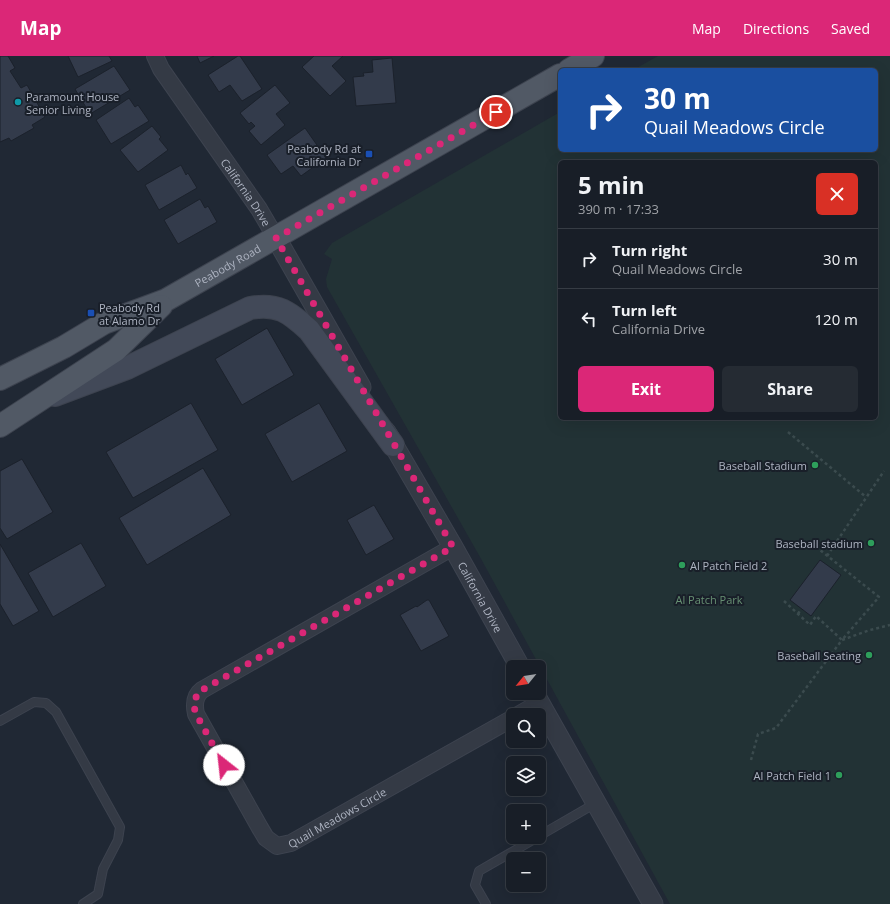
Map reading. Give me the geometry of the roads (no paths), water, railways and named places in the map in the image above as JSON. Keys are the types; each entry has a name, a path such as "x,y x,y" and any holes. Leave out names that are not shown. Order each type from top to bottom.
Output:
{"main road":[{"path":"572,68 593,56"},
{"name":"Peabody Road","path":"0,379 64,347 104,323 166,300 558,76"},
{"name":"Peabody Road","path":"0,426 42,400 74,376 116,350 166,300"},
{"path":"42,400 127,368 250,308 271,306 293,316 309,330 393,445"}],"street":[{"name":"California Drive","path":"155,56 161,69 259,209 516,660"},
{"name":"Quail Meadows Circle","path":"453,547 197,693 195,700 196,714 266,838 277,846 291,843 506,722"},
{"path":"526,708 535,700"},
{"path":"538,700 653,904"}],"lane":[{"path":"0,721 34,702 46,703 56,712 120,826 118,840 103,869 98,894 83,904"},
{"path":"546,832 596,803"},
{"path":"486,904 475,885 479,871 526,844"}],"place":[{"name":"Paramount House Senior Living","path":"18,102"},
{"name":"Peabody Rd at California Dr","path":"369,154"},
{"name":"Peabody Rd at Alamo Dr","path":"91,313"},
{"name":"Baseball Stadium","path":"815,465"},
{"name":"Baseball stadium","path":"871,543"},
{"name":"Al Patch Field 2","path":"682,565"},
{"name":"Baseball Seating","path":"869,655"},
{"name":"Al Patch Field 1","path":"839,775"}],"park label":[{"name":"Al Patch Park","path":"709,599"}]}
